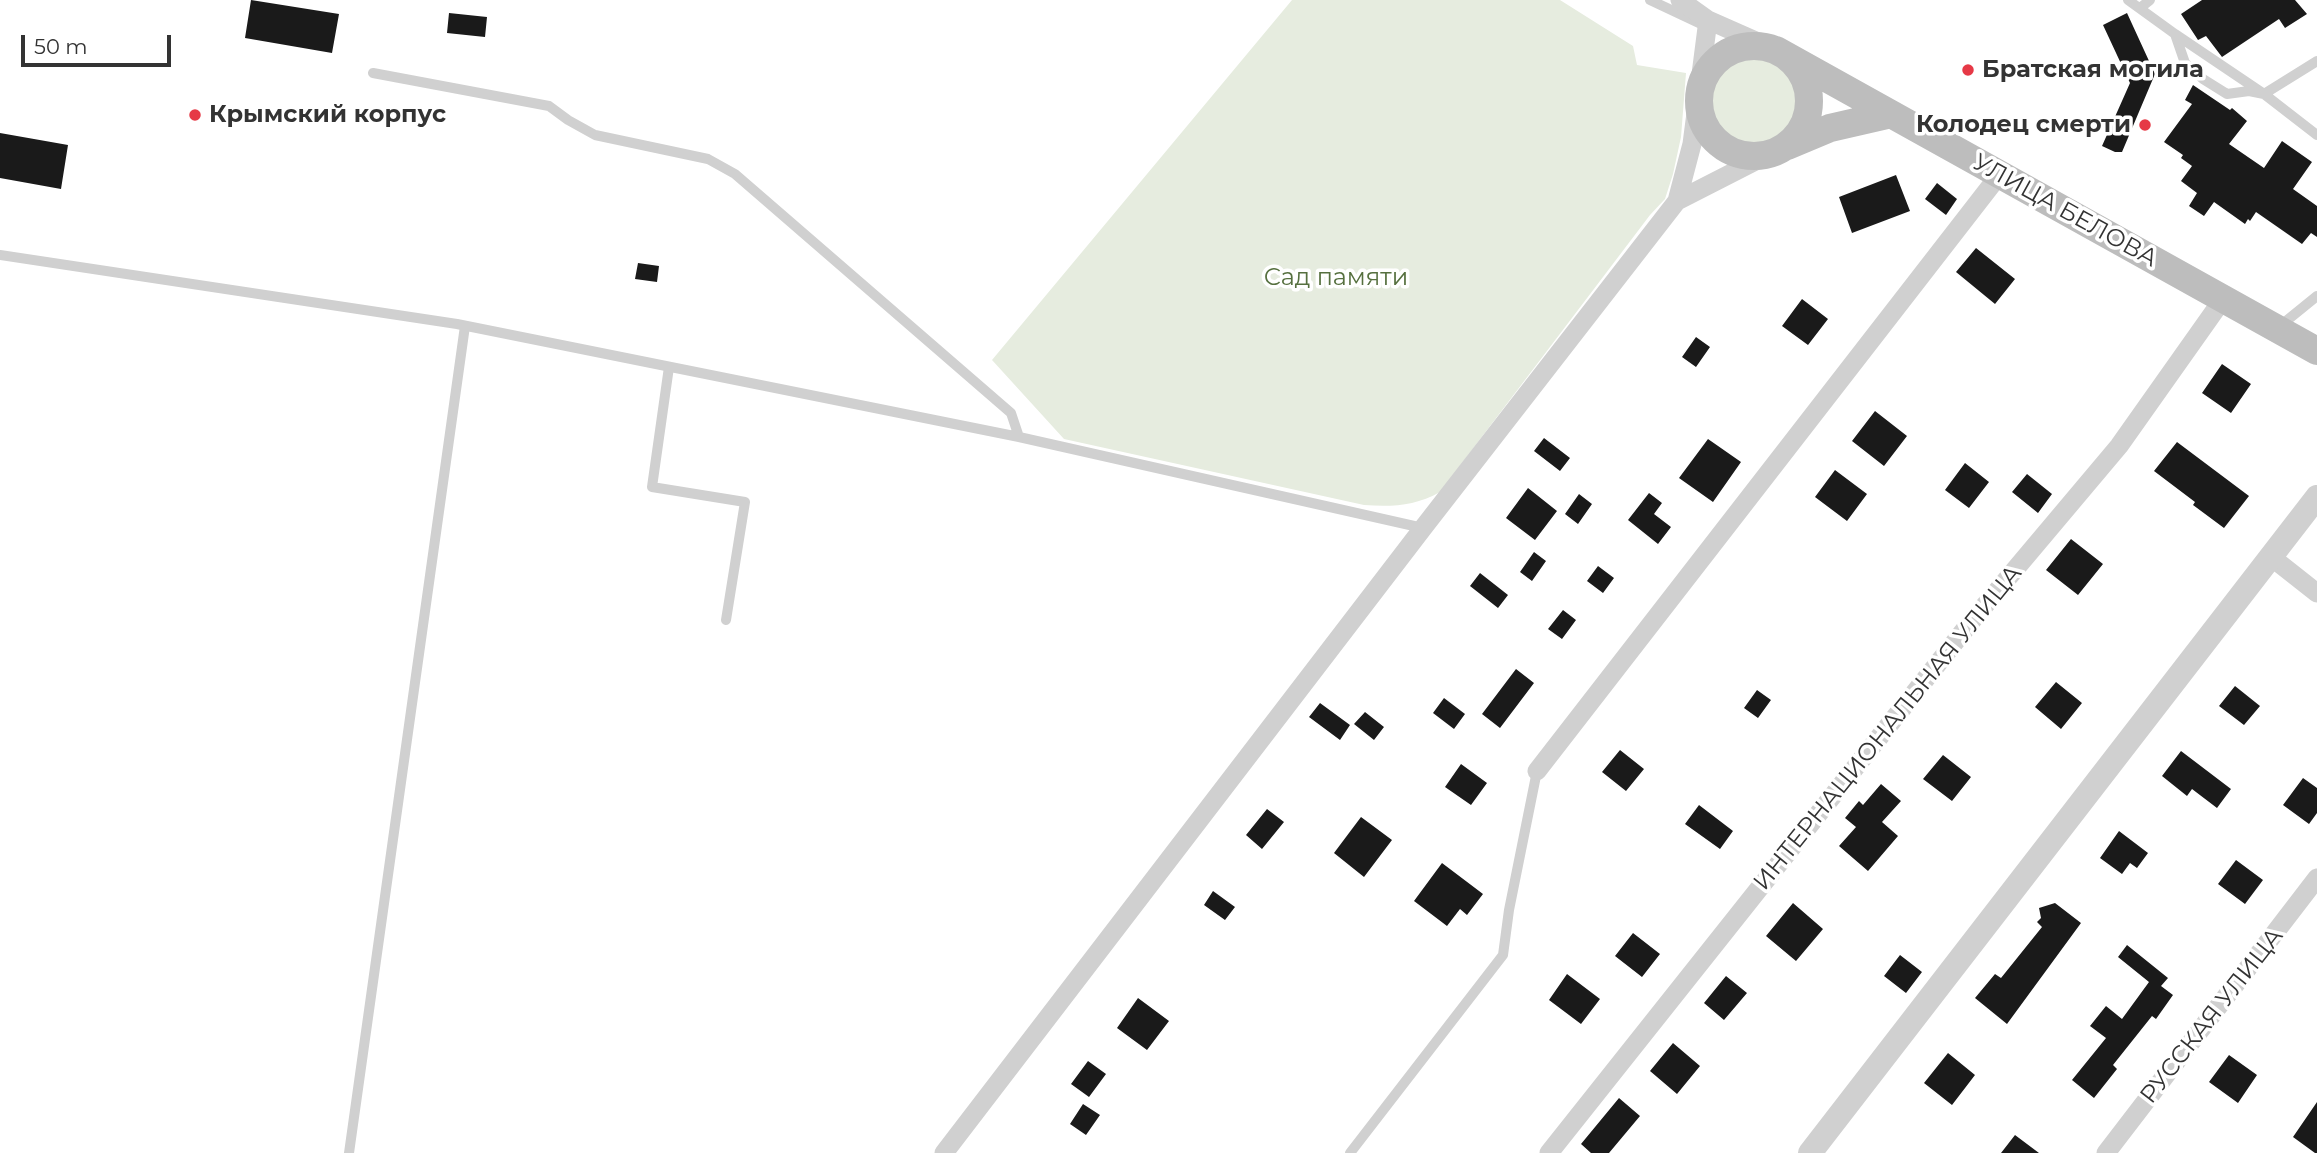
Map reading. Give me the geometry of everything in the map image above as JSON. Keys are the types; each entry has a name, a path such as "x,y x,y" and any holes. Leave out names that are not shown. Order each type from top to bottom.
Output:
{"main road":[{"path":"1749,45 1776,50 1797,66 1808,90 1809,103 1802,129 1783,148 1771,153 1758,156 1732,152 1711,136 1704,125 1698,99 1705,73 1724,54 1749,45"},
{"name":"УЛИЦА БЕЛОВА","path":"1776,50 2317,351"},
{"path":"1771,153 1830,128 1891,114"}],"street":[{"path":"1680,0 1708,24 1776,50"},
{"path":"944,1153 1677,201 1692,144 1708,24"},
{"path":"1677,201 1771,153"},
{"path":"1536,771 2000,174"},
{"name":"ИНТЕРНАЦИОНАЛЬНАЯ УЛИЦА","path":"1549,1153 1970,623 2119,446 2223,299"},
{"path":"1811,1153 2317,497"},
{"path":"2270,556 2317,593"},
{"name":"РУССКАЯ УЛИЦА","path":"2106,1153 2317,878"}],"lane":[{"path":"1650,0 1708,24"},
{"path":"2128,0 2264,94 2317,135"},
{"path":"2140,8 2150,0"},
{"path":"2175,34 2185,63 2203,79 2227,94 2249,91 2264,94 2317,61"},
{"path":"373,73 550,106 595,135 708,159 735,174 1011,413 1018,437"},
{"path":"0,255 465,326 1018,437 1423,528"},
{"path":"2277,328 2317,296"},
{"path":"349,1153 465,326"},
{"path":"669,367 652,487 745,502 726,620"},
{"path":"1350,1153 1503,955 1536,771"}],"green space":[{"name":"Сад памяти","path":"1292,0 1560,0 1633,46 1637,65 1686,73 1681,137 1665,199 1650,215 1440,492 1412,503 1364,505 1064,439 992,360"},
{"path":"1753,57 1778,65 1790,77 1798,102 1790,127 1778,139 1753,147 1728,139 1716,127 1708,102 1716,77 1728,65"}],"building":[{"path":"251,0 339,14 332,53 245,38"},
{"path":"2202,0 2295,0 2307,14 2285,28 2279,19 2222,57 2206,36 2198,40 2181,14"},
{"path":"449,13 487,17 485,37 447,33"},
{"path":"2127,13 2155,74 2122,152 2115,152 2102,146 2130,83 2103,25"},
{"path":"2193,85 2230,110 2232,108 2247,121 2229,144 2264,168 2282,141 2312,162 2293,189 2317,206 2317,237 2311,233 2302,244 2256,212 2245,224 2214,202 2204,216 2189,206 2197,193 2181,181 2192,166 2181,158 2183,155 2164,142 2192,104 2185,100"},
{"path":"0,133 68,145 61,189 0,178"},
{"path":"1896,175 1910,211 1852,233 1839,197"},
{"path":"1937,183 1957,199 1946,215 1925,199"},
{"path":"1976,248 2015,279 1995,304 1956,272"},
{"path":"638,263 659,266 657,282 635,279"},
{"path":"1802,299 1828,319 1808,345 1782,326"},
{"path":"1696,337 1710,347 1696,367 1682,357"},
{"path":"2222,364 2251,384 2231,413 2202,393"},
{"path":"1875,411 1907,436 1884,466 1852,441"},
{"path":"1544,438 1570,458 1560,471 1534,451"},
{"path":"1708,439 1741,462 1713,502 1679,478"},
{"path":"2177,442 2249,496 2224,528 2154,471"},
{"path":"1965,463 1989,482 1969,508 1945,490"},
{"path":"1835,470 1867,494 1847,521 1815,497"},
{"path":"2027,474 2052,494 2038,513 2012,492"},
{"path":"1528,488 1557,511 1535,540 1506,518"},
{"path":"1649,493 1662,503 1654,514 1671,527 1658,544 1628,520"},
{"path":"1579,494 1592,504 1578,524 1565,514"},
{"path":"2071,539 2103,564 2078,595 2046,570"},
{"path":"1534,552 1546,561 1532,581 1520,572"},
{"path":"1598,566 1614,578 1603,593 1587,581"},
{"path":"1480,573 1508,595 1498,608 1470,586"},
{"path":"1563,610 1576,620 1562,639 1548,629"},
{"path":"1516,669 1534,683 1500,728 1482,714"},
{"path":"2056,682 2082,703 2061,729 2035,707"},
{"path":"2235,686 2260,706 2244,725 2219,706"},
{"path":"1757,690 1771,700 1758,718 1744,708"},
{"path":"1444,698 1465,714 1454,729 1433,713"},
{"path":"1320,703 1350,725 1340,740 1309,717"},
{"path":"1365,712 1384,727 1374,740 1354,724"},
{"path":"1620,750 1644,769 1626,791 1602,772"},
{"path":"2181,751 2231,789 2217,808 2192,789 2187,796 2162,776"},
{"path":"1943,755 1971,777 1952,801 1923,779"},
{"path":"1461,764 1487,783 1471,805 1445,787"},
{"path":"2303,778 2317,788 2317,813 2309,824 2283,805"},
{"path":"1881,784 1901,801 1882,822 1898,836 1868,871 1839,846 1856,827 1845,818 1859,801 1863,805"},
{"path":"1699,805 1733,831 1720,849 1685,824"},
{"path":"1267,809 1284,822 1262,849 1246,835"},
{"path":"1361,817 1392,840 1364,877 1334,853"},
{"path":"2119,831 2148,853 2137,868 2130,863 2122,874 2100,858"},
{"path":"2236,860 2263,880 2245,904 2218,884"},
{"path":"1442,863 1483,894 1467,915 1460,909 1447,926 1414,901"},
{"path":"1213,891 1235,907 1225,920 1204,905"},
{"path":"1793,903 1823,929 1796,961 1766,936"},
{"path":"2055,903 2081,923 2007,1024 1975,998 1995,974 2001,978 2042,927 2037,922 2041,918 2039,908"},
{"path":"1633,933 1660,954 1642,977 1615,956"},
{"path":"2127,945 2168,978 2161,986 2173,995 2156,1019 2152,1016 2113,1065 2117,1069 2094,1098 2072,1080 2106,1038 2090,1026 2106,1006 2122,1019 2149,982 2118,957"},
{"path":"1900,955 1922,972 1906,993 1884,976"},
{"path":"1567,974 1600,999 1581,1024 1549,1000"},
{"path":"1726,976 1747,993 1724,1020 1704,1003"},
{"path":"1138,998 1169,1021 1147,1050 1117,1028"},
{"path":"1673,1043 1700,1066 1677,1094 1650,1071"},
{"path":"1948,1053 1975,1075 1952,1105 1924,1083"},
{"path":"2229,1055 2257,1075 2238,1103 2209,1082"},
{"path":"1088,1061 1106,1074 1089,1097 1071,1084"},
{"path":"1619,1098 1640,1116 1609,1153 1591,1153 1581,1144"},
{"path":"2317,1102 2317,1153 2315,1153 2293,1137"},
{"path":"1083,1104 1100,1115 1086,1135 1070,1124"},
{"path":"2015,1135 2039,1153 2001,1153"}],"place":[{"name":"Братская могила","path":"1968,70"},
{"name":"Крымский корпус","path":"195,115"},
{"name":"Колодец смерти","path":"2145,125"}]}
